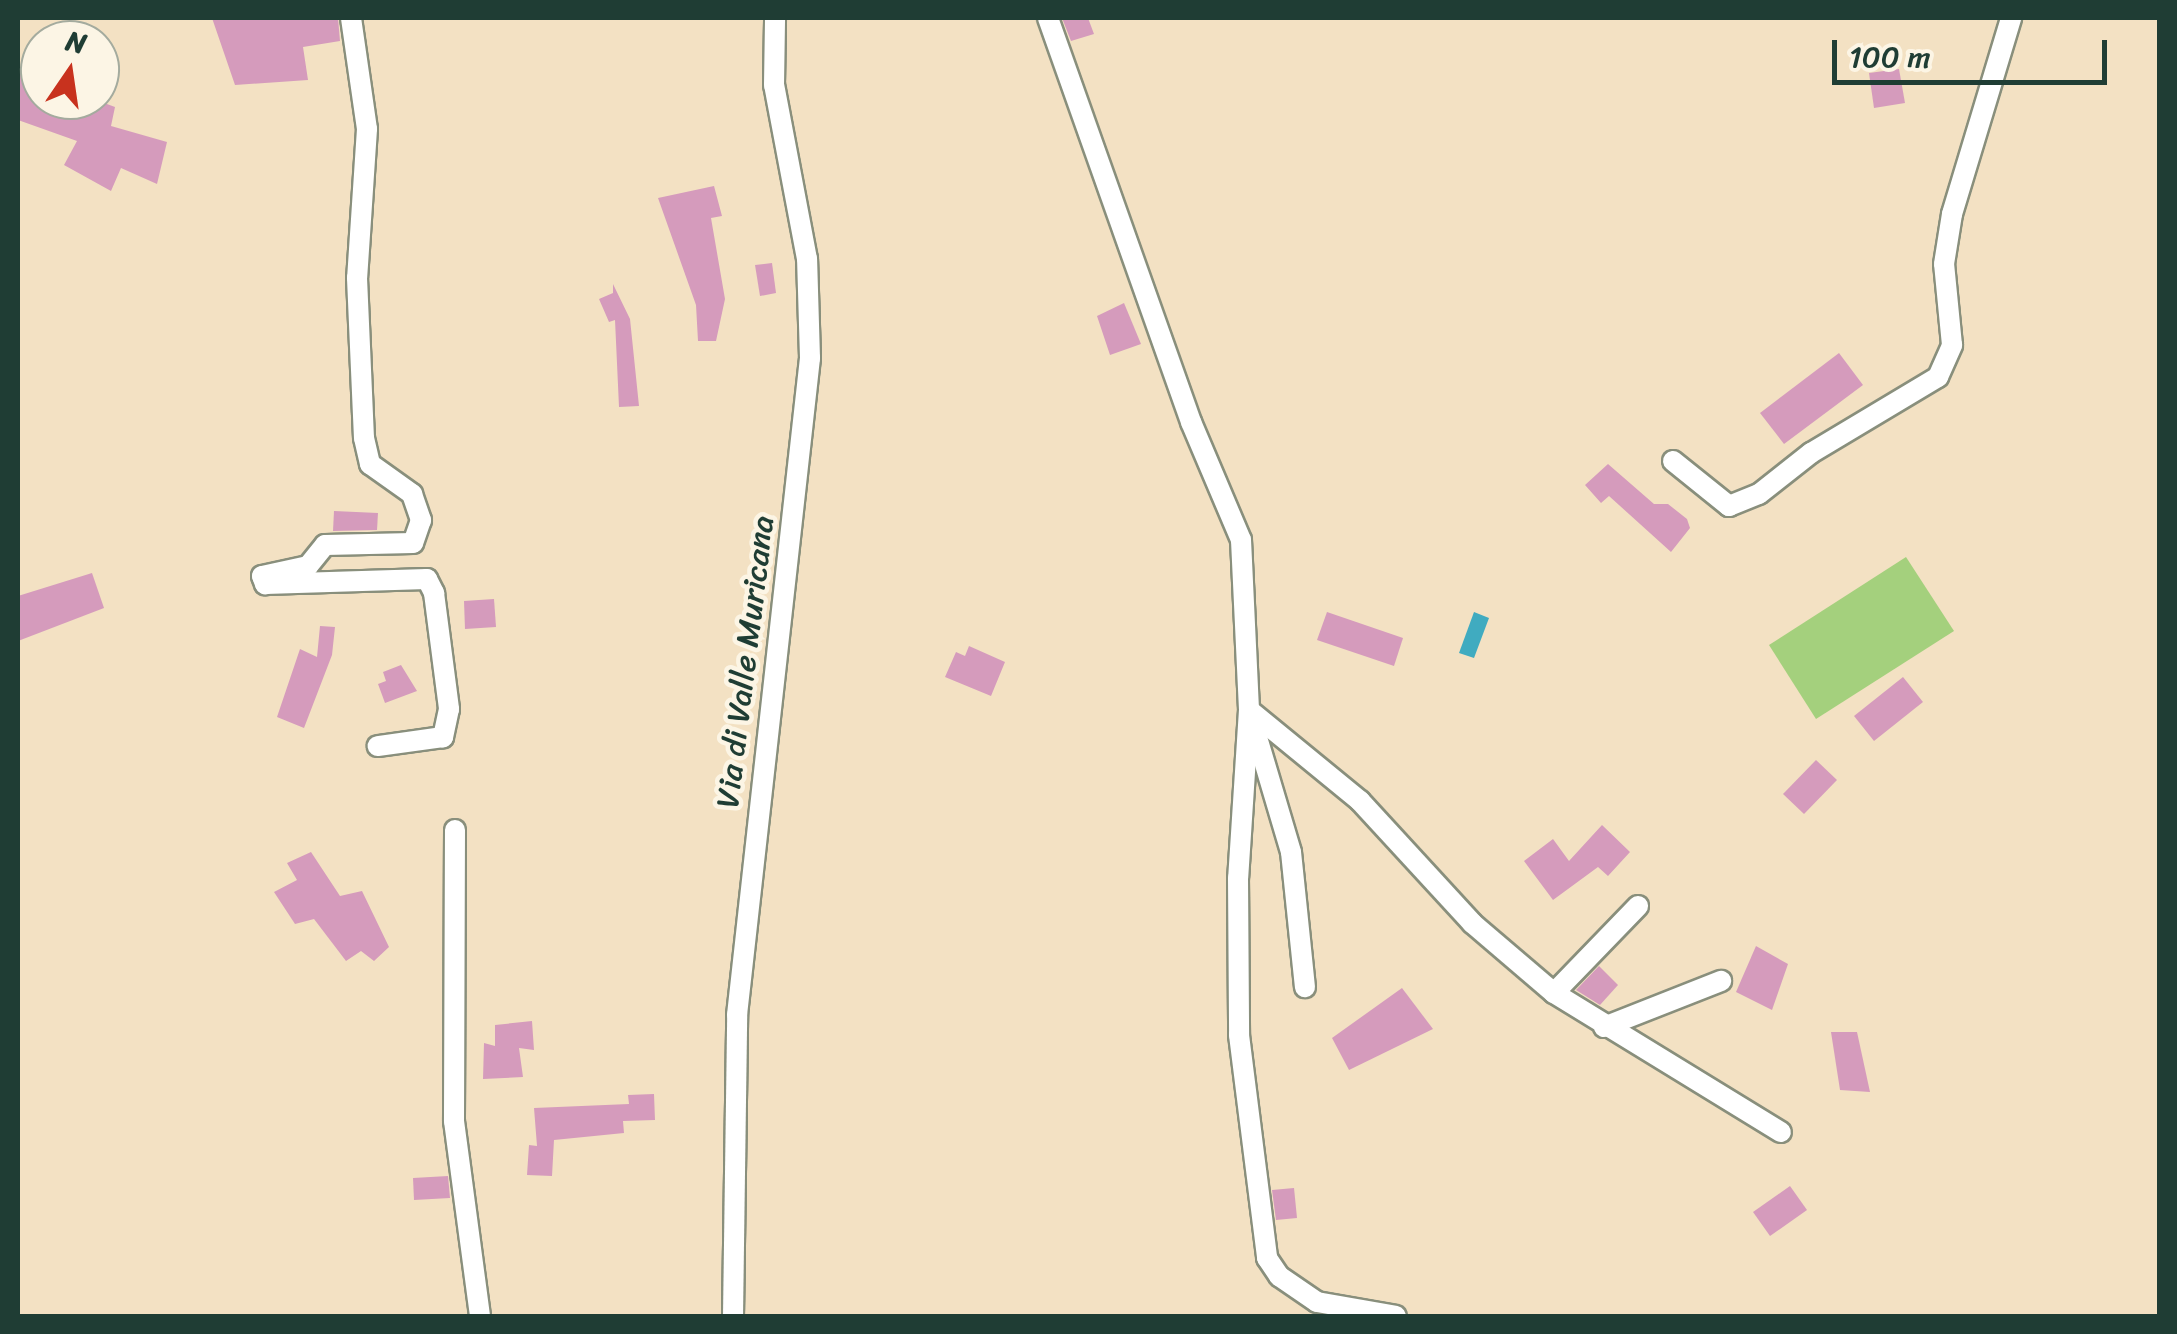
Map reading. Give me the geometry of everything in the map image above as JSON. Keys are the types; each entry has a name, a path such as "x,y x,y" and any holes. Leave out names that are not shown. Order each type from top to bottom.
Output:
{"street":[{"path":"351,18 367,130 356,278 364,438 370,464 412,494 421,520 413,543 324,545 308,566 262,576 266,584 427,579 434,593 449,709 442,737 378,746"},
{"name":"Via di Valle Muricana","path":"733,1316 737,1015 809,374 809,277 774,85 774,18"},
{"path":"1048,18 1191,422 1238,529 1247,582 1248,710 1238,866 1239,1035 1267,1258 1279,1276 1318,1302 1396,1316"},
{"path":"1672,461 1729,506 1759,494 1811,453 1938,377 1952,345 1944,264 1952,214 2011,18"},
{"path":"1248,710 1291,852 1305,987"},
{"path":"1248,710 1360,801 1472,924 1554,993 1782,1132"},
{"path":"455,830 454,1121 480,1316"},
{"path":"1554,993 1638,906"},
{"path":"1604,1026 1721,981"}],"green space":[{"path":"1906,557 1954,631 1816,719 1769,645"}],"water":[{"path":"1474,612 1489,618 1474,658 1459,653"}],"building":[{"path":"212,18 338,18 340,41 303,47 308,80 235,85"},
{"path":"1062,18 1088,18 1094,34 1071,41"},
{"path":"1899,69 1905,103 1874,108 1869,73"},
{"path":"18,70 20,120 112,120 111,126 167,142 157,184 121,168 111,191 64,165 77,141 18,120"},
{"path":"714,186 722,216 711,218 725,299 716,341 698,341 696,305 658,198"},
{"path":"772,263 776,293 760,296 755,265"},
{"path":"613,284 630,319 639,406 619,407 615,320 609,322 599,299 613,293"},
{"path":"1124,303 1141,344 1110,355 1097,316"},
{"path":"1839,353 1863,385 1784,444 1760,413"},
{"path":"1608,464 1654,504 1668,504 1687,519 1690,528 1671,552 1609,496 1601,503 1585,485"},
{"path":"334,511 378,513 377,530 333,531"},
{"path":"92,573 104,608 18,641 18,596"},
{"path":"494,599 496,627 465,629 464,601"},
{"path":"1327,612 1403,638 1394,666 1317,640"},
{"path":"320,626 335,627 332,655 304,728 277,717 300,649 317,657"},
{"path":"969,646 1005,662 991,696 945,677 956,652 965,656"},
{"path":"401,665 417,691 385,703 378,684 386,681 383,672"},
{"path":"1903,677 1923,702 1874,741 1854,716"},
{"path":"1816,760 1837,780 1804,814 1783,794"},
{"path":"1602,825 1630,852 1608,876 1598,867 1553,900 1524,861 1553,839 1569,861"},
{"path":"311,852 340,896 362,891 389,947 374,961 361,951 346,961 314,919 295,924 274,892 297,880 287,863"},
{"path":"1756,946 1788,964 1772,1010 1736,992"},
{"path":"1599,966 1618,985 1600,1005 1576,990"},
{"path":"1402,988 1433,1029 1349,1070 1332,1038"},
{"path":"532,1021 534,1050 519,1048 523,1077 483,1079 484,1043 495,1046 495,1025"},
{"path":"1831,1032 1857,1032 1870,1092 1840,1090"},
{"path":"654,1094 655,1120 623,1121 624,1133 554,1140 552,1176 527,1175 529,1145 537,1146 534,1108 629,1104 628,1095"},
{"path":"448,1176 450,1198 414,1200 413,1178"},
{"path":"1790,1186 1807,1210 1770,1236 1753,1212"},
{"path":"1294,1188 1297,1218 1276,1220 1272,1190"}]}
